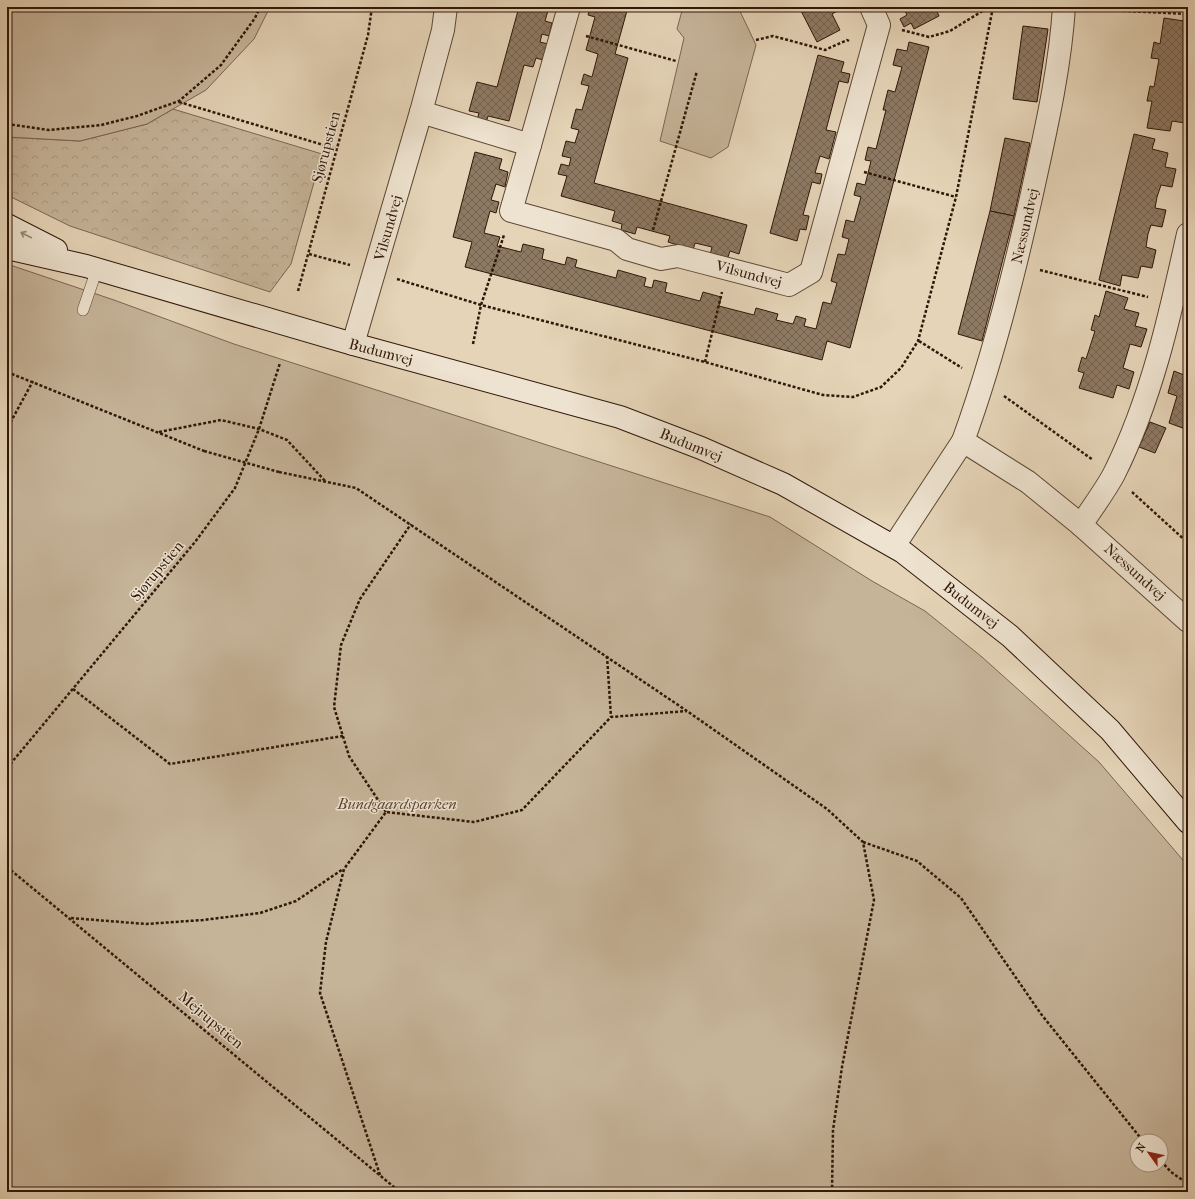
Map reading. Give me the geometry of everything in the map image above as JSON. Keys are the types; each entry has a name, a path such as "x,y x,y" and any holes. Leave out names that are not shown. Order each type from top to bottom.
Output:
{"street":[{"name":"Vilsundvej","path":"353,344 421,112 443,30 446,7"},
{"path":"511,211 569,7"},
{"name":"Næssundvej","path":"894,546 963,441 984,382 1017,264 1050,114 1062,37 1064,7"},
{"name":"Vilsundvej","path":"511,211 616,240 627,249 661,259 678,256 789,285 810,272 841,166 873,47 875,16"},
{"path":"421,112 530,145"},
{"name":"Budumvej","path":"7,225 91,267"},
{"path":"1081,524 1114,475 1142,409 1160,350 1188,234"},
{"name":"Budumvej","path":"7,248 91,267 353,344 620,417 701,448 783,484 894,546 1010,636 1110,730 1188,822"},
{"name":"Næssundvej","path":"963,441 1028,482 1081,524 1188,621"}],"lane":[{"path":"83,310 91,267"}],"path":[{"path":"7,124 49,130 101,126 179,101 221,65 255,18 260,7"},
{"name":"Sjørupstien","path":"298,291 368,35 372,7"},
{"path":"875,16 928,37 950,31 989,7"},
{"path":"1064,7 1188,14"},
{"path":"563,30 676,61"},
{"path":"756,40 773,36 825,50 846,40 873,47"},
{"path":"646,254 697,71"},
{"path":"179,101 337,149"},
{"path":"841,166 956,197"},
{"path":"473,344 481,305 511,211"},
{"path":"309,254 346,264"},
{"path":"1017,264 1140,295"},
{"path":"705,362 728,269"},
{"path":"918,341 984,382 1114,475 1188,543"},
{"name":"Sjørupstien","path":"7,768 196,542 235,488 259,429 280,363"},
{"path":"7,372 33,381 204,451 279,472 356,488 687,711 827,809 863,842 917,861 961,898 1041,1014 1137,1133"},
{"path":"7,426 9,425 33,381"},
{"path":"159,432 221,420 259,429 287,440 327,482"},
{"path":"386,812 349,756 334,707 341,645 360,599 411,524"},
{"path":"606,655 611,717"},
{"path":"73,689 170,764 343,736"},
{"path":"386,812 474,822 522,810 611,717 687,711"},
{"path":"71,918 146,924 203,920 260,912 296,901 344,869 386,812"},
{"path":"832,1192 833,1130 842,1066 874,900 863,842"},
{"name":"Mejrupstien","path":"7,867 71,918 400,1192"},
{"path":"344,869 326,942 320,993 380,1175"},
{"path":"1169,1170 1188,1184"}],"green space":[{"path":"7,7 270,7 254,39 206,90 147,124 80,141 7,137"},
{"path":"683,7 738,7 756,45 728,147 711,158 660,141 684,38 677,29"},
{"path":"173,109 322,154 291,264 270,292 70,226 7,195 7,137 80,141 147,124"},
{"name":"Bundgaardsparken","path":"7,264 114,300 234,344 770,517 872,581 925,611 982,657 1099,762 1188,866 1188,1192 7,1192"}],"building":[{"path":"519,7 549,7 545,21 552,23 549,36 542,34 540,42 548,44 543,60 536,58 533,67 524,65 509,121 488,116 486,123 477,120 479,113 469,111 477,82 497,87"},
{"path":"590,7 628,7 615,54 628,58 594,183 747,225 739,254 730,251 727,260 710,255 712,247 695,243 693,250 668,242 670,236 637,227 635,234 621,230 622,224 612,221 615,211 561,196 567,176 558,174 561,164 569,166 571,158 562,156 566,141 575,143 579,130 571,128 576,109 582,110 589,86 581,84 584,74 592,77 598,54 586,50 595,17 588,15"},
{"path":"799,7 837,7 839,10 832,14 840,30 817,42"},
{"path":"903,7 935,7 939,16 914,29 911,23 904,27 900,19 907,15"},
{"path":"1164,18 1184,21 1183,32 1188,32 1188,109 1185,123 1172,121 1170,131 1147,128 1152,101 1147,101 1150,86 1154,87 1159,59 1151,58 1154,42 1160,44"},
{"path":"1023,26 1048,29 1037,102 1013,99"},
{"path":"909,42 929,47 850,348 827,341 822,360 465,267 472,242 453,237 475,152 502,159 499,169 508,172 505,187 496,184 491,200 499,202 496,213 490,211 484,233 500,237 497,246 521,252 523,244 544,249 542,259 565,265 567,257 577,260 575,267 616,278 618,270 646,278 644,286 652,288 654,280 667,283 665,292 700,301 703,292 721,297 719,306 754,315 756,308 778,314 776,320 793,324 796,316 806,319 804,326 816,329 823,302 831,304 837,283 831,281 838,254 845,255 849,239 842,237 846,220 854,222 861,197 854,195 857,183 865,185 871,161 865,160 868,147 876,149 886,110 883,110 888,90 895,92 902,67 893,65 897,49 907,51"},
{"path":"818,55 844,62 841,72 850,74 848,83 839,81 826,130 836,132 829,159 820,156 815,173 822,174 820,184 812,182 803,215 809,216 806,230 800,229 797,241 770,233"},
{"path":"1134,134 1155,139 1152,149 1168,153 1165,167 1176,169 1172,187 1161,185 1157,197 1155,208 1166,210 1162,227 1151,225 1148,234 1146,247 1156,250 1152,268 1141,266 1138,278 1122,275 1120,286 1099,280"},
{"path":"1005,138 1030,143 1014,216 990,211"},
{"path":"990,211 1014,216 982,341 958,334"},
{"path":"1106,291 1128,298 1124,309 1139,313 1135,326 1147,329 1141,347 1130,344 1123,368 1134,372 1129,389 1117,385 1113,398 1079,388 1084,373 1078,371 1082,357 1086,359 1095,331 1091,330 1095,315 1099,317"},
{"path":"1188,361 1188,430 1169,423 1177,396 1168,393 1174,371 1184,375"},
{"path":"1150,422 1166,428 1155,453 1139,447"}]}
